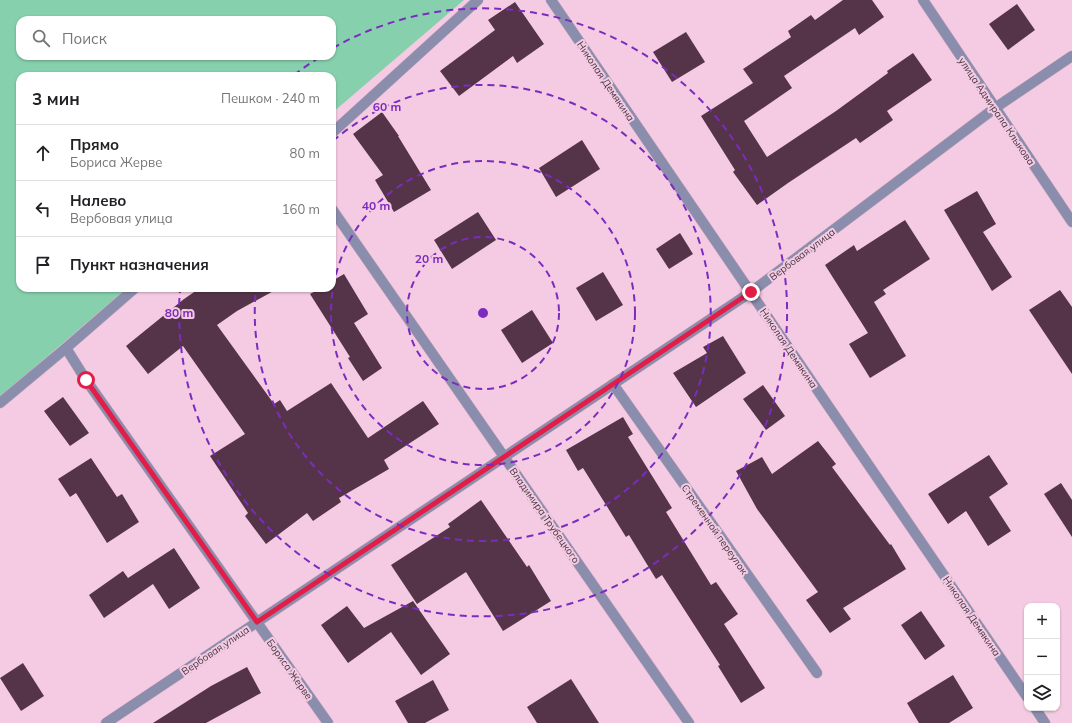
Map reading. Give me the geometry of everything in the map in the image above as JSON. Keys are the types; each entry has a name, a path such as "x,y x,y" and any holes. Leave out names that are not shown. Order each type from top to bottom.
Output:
{"street":[{"path":"336,129 478,0"},
{"name":"Николая Демякина","path":"551,0 1024,693"},
{"name":"улица Адмирала Клыкова","path":"923,0 1072,222"},
{"name":"Вербовая улица","path":"106,723 751,292 995,108 1072,56"},
{"name":"Владимира Трубецкого","path":"336,215 689,723"},
{"path":"0,403 130,292"},
{"name":"Бориса Жерве","path":"66,348 86,380 328,723"},
{"name":"Стременной переулок","path":"613,384 817,673"},
{"path":"1037,711 1045,723"}],"green space":[{"path":"0,0 464,0 336,110 336,72 16,72 16,292 122,292 0,397"}],"building":[{"path":"843,0 872,0 884,17 859,35 855,28 784,76 792,88 744,121 767,157 836,111 888,73 887,71 913,53 932,80 887,111 893,120 860,143 856,138 757,205 733,172 735,170 701,116 753,83 743,69 791,37 788,31 811,15 815,20"},
{"path":"515,2 544,44 517,63 513,56 459,96 440,71 495,30 488,20"},
{"path":"1017,4 1035,30 1008,50 989,24"},
{"path":"686,32 705,62 672,82 653,52"},
{"path":"382,112 399,136 431,190 394,212 375,180 383,175 353,134"},
{"path":"582,140 600,169 556,197 539,168"},
{"path":"977,191 996,224 983,232 1012,277 992,291 944,210"},
{"path":"478,212 496,240 452,269 434,240"},
{"path":"905,220 930,259 883,290 886,294 874,302 906,356 870,378 849,344 868,333 825,265 854,245 857,251"},
{"path":"680,233 693,254 669,269 656,249"},
{"path":"603,272 623,305 596,321 576,288"},
{"path":"344,274 368,314 354,323 382,368 363,381 348,358 350,357 310,294 314,292 336,292 336,279"},
{"path":"1060,290 1072,307 1072,374 1029,310"},
{"path":"194,292 272,292 237,311 217,325 274,404 280,400 287,411 331,383 368,438 423,401 439,424 384,460 389,469 339,498 341,502 313,521 307,513 266,544 245,516 248,513 210,456 245,434 183,346 148,374 126,346"},
{"path":"532,310 553,343 522,363 501,330"},
{"path":"723,336 746,373 696,407 673,373 707,353 703,347"},
{"path":"763,385 785,416 766,430 743,399"},
{"path":"63,397 89,433 70,446 44,411"},
{"path":"623,417 633,434 628,437 672,508 666,512 711,585 716,582 738,614 724,624 765,688 741,703 718,666 720,665 662,575 656,579 629,535 626,537 583,468 578,471 566,450"},
{"path":"818,441 836,464 832,467 890,545 891,544 906,569 843,608 851,619 830,633 806,600 818,592 757,509 736,471 762,457 772,474"},
{"path":"989,455 1008,484 989,497 1011,531 988,546 966,511 948,524 928,494"},
{"path":"91,458 117,497 122,494 139,522 107,543 76,493 70,497 58,479"},
{"path":"1061,483 1072,500 1072,537 1044,494"},
{"path":"481,500 527,567 529,565 551,601 503,631 466,572 417,604 391,565 450,527 448,524"},
{"path":"174,548 200,588 169,609 153,584 104,618 89,595 123,571 128,578"},
{"path":"413,601 450,654 421,675 391,632 348,663 321,625 347,606 364,628"},
{"path":"921,611 945,646 925,660 901,625"},
{"path":"23,663 44,696 21,711 0,678"},
{"path":"247,667 261,693 206,723 153,723 211,686"},
{"path":"953,675 973,708 949,723 919,723 907,703"},
{"path":"571,679 599,723 537,723 527,707"},
{"path":"433,680 449,710 425,723 408,723 395,701"}],"route":[{"path":"86,380 257,622 751,292"}]}
